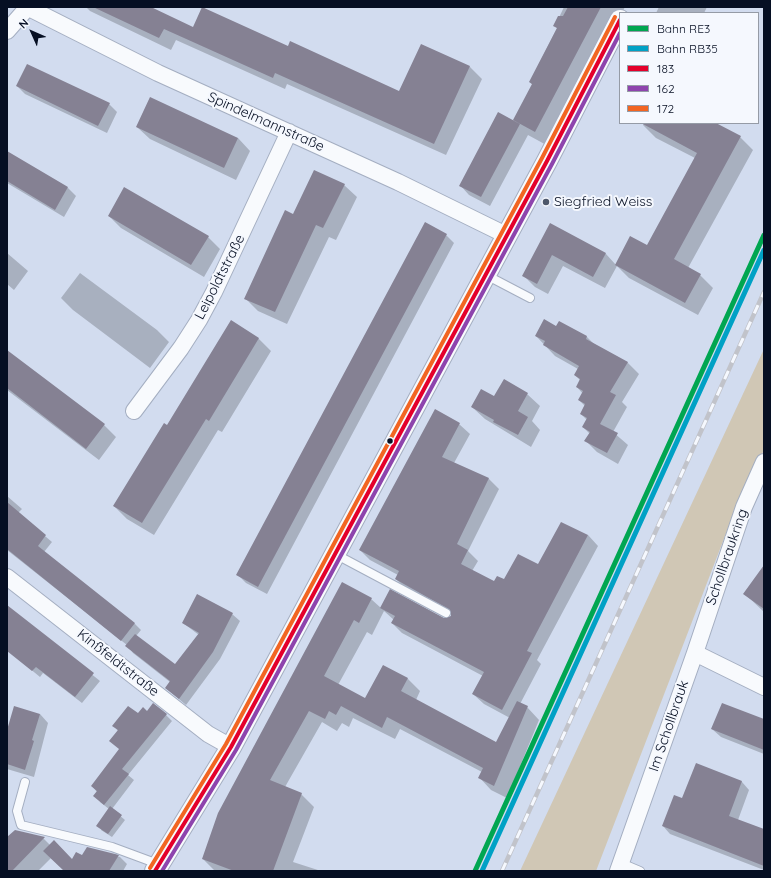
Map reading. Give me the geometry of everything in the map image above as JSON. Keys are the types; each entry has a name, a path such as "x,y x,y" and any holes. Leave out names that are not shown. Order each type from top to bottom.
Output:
{"street":[{"path":"7,32 28,7"},
{"name":"Spindelmannstraße","path":"28,7 158,73 398,182 506,236"},
{"path":"160,868 231,747 547,161 619,22"},
{"name":"Leipoldtstraße","path":"134,412 181,348 202,314 289,132"},
{"name":"Schollbraukring","path":"695,653 744,507 764,462"},
{"name":"Kinßfeldtstraße","path":"7,577 208,734 231,747"},
{"path":"695,653 764,687"},
{"name":"Im Schollbrauk","path":"620,867 695,653"}],"lane":[{"path":"485,275 530,298"},
{"path":"335,554 446,613"},
{"path":"25,782 17,811 21,825 112,847 160,868"},
{"path":"620,867 640,871"}],"shaded area":[{"path":"764,349 764,450 737,505 596,871 520,871"}],"building":[{"path":"93,7 151,7 193,27 202,7 288,46 290,41 399,91 421,44 470,66 434,144 275,73 273,78 164,29 159,38"},
{"path":"568,7 601,7 535,132 513,120 532,84 529,82 557,28 553,26 558,16 563,16"},
{"path":"27,64 110,103 98,126 16,86"},
{"path":"150,97 238,138 224,168 136,127"},
{"path":"498,112 520,124 481,197 459,186"},
{"path":"643,124 718,124 741,136 674,259 701,274 685,303 615,265 630,236 647,245 697,153"},
{"path":"7,151 68,187 55,210 7,181"},
{"path":"314,170 345,184 323,228 316,225 275,312 244,299 285,210 293,214"},
{"path":"124,187 209,236 191,265 108,216"},
{"path":"425,222 447,234 258,587 236,575"},
{"path":"550,223 606,253 593,277 552,255 537,284 522,276"},
{"path":"544,319 556,326 559,321 587,336 586,339 628,362 610,392 616,395 600,424 618,433 607,453 584,441 590,432 582,427 587,418 580,414 585,404 578,400 583,391 576,387 580,379 574,375 579,366 543,345 545,341 535,336"},
{"path":"231,320 259,338 209,421 206,419 142,523 113,506 164,423 167,425"},
{"path":"7,350 105,424 86,449 7,388"},
{"path":"504,379 528,393 518,411 528,417 518,435 493,422 494,420 471,407 481,389 494,396"},
{"path":"435,409 460,423 442,457 489,478 457,544 468,550 461,564 494,581 497,576 504,579 518,554 538,564 561,522 588,535 527,651 532,653 502,710 472,694 484,672 391,623 395,616 380,608 390,589 444,618 451,616 450,610 395,579 399,571 359,550"},
{"path":"7,502 46,535 38,546 135,623 121,641 7,549"},
{"path":"764,565 764,609 743,594"},
{"path":"342,582 372,598 359,623 354,620 324,676 365,698 383,665 408,678 401,691 496,742 517,701 528,706 494,786 478,778 483,768 387,717 382,728 341,706 336,715 329,711 325,719 309,711 270,780 302,793 273,871 234,871 202,859 218,813"},
{"path":"197,594 233,613 213,652 179,699 165,688 170,681 125,646 135,634 175,664 199,633 182,623"},
{"path":"7,605 94,673 75,697 36,667 32,671 7,651"},
{"path":"153,703 167,714 122,769 129,774 104,805 93,796 97,791 91,786 119,749 109,741 118,730 112,726 128,706 138,713 143,707 147,711"},
{"path":"722,703 764,719 764,750 711,729"},
{"path":"14,706 40,714 25,770 7,764 7,730"},
{"path":"696,763 742,781 729,816 764,829 764,866 662,826 674,795 682,798"},
{"path":"110,806 122,815 108,834 96,826"},
{"path":"15,830 45,837 12,871 7,871 7,837"},
{"path":"54,840 72,859 76,852 82,855 87,847 119,855 109,871 64,871 43,851"}],"railway":[{"path":"502,871 764,292"}],"rail line":[{"name":"RE3","path":"475,871 764,235"},
{"name":"RB35","path":"482,871 764,250"}],"transit line":[{"name":"172","path":"150,868 226,744 542,158 615,17"},
{"name":"183","path":"155,871 231,747 547,161 619,22"},
{"name":"162","path":"162,871 236,750 552,164 619,35"}],"place":[{"name":"Siegfried Weiss","path":"546,202"}]}
